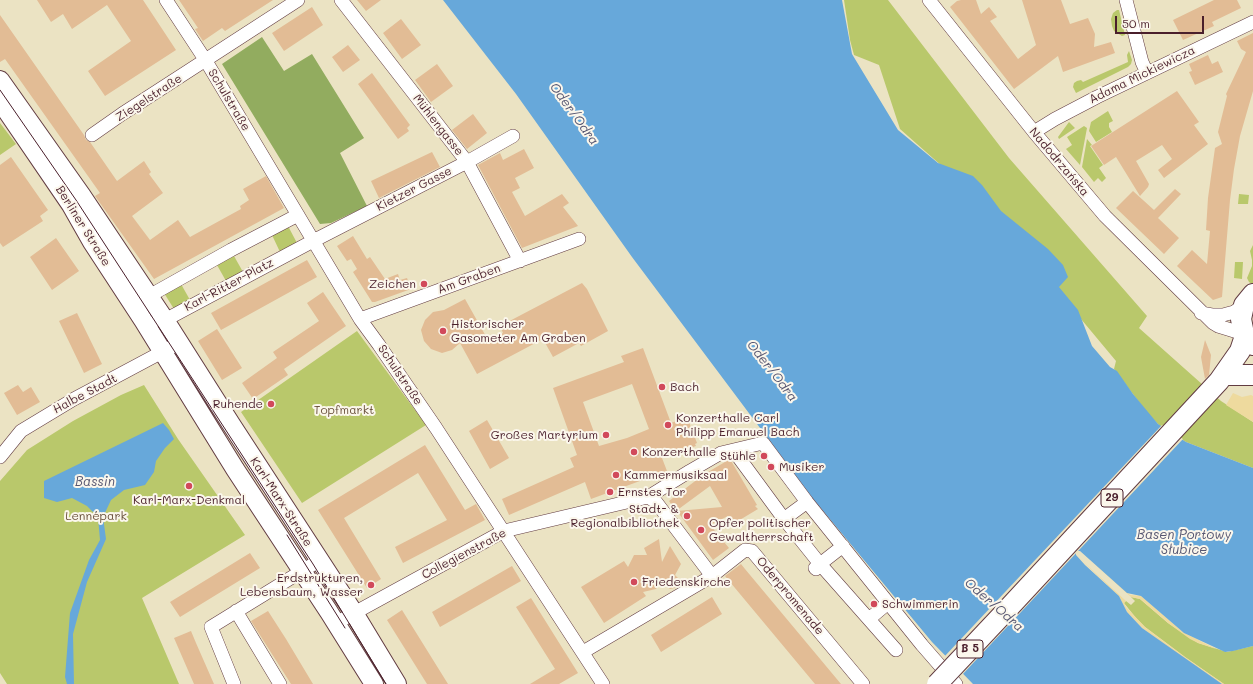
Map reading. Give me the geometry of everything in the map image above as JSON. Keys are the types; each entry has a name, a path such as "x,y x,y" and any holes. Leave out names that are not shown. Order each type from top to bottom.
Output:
{"main road":[{"name":"29","path":"1003,614 1223,378 1240,351 1249,342 1241,319 1249,300"},
{"path":"1223,378 1253,375"},
{"name":"B 5","path":"937,684 1003,614"}],"street":[{"path":"166,0 206,61"},
{"name":"Ziegelstraße","path":"92,135 298,0"},
{"name":"Mühlengasse","path":"341,0 467,162 520,261"},
{"name":"Nadodrzańska","path":"929,0 1034,132 1105,216 1201,313 1216,325 1249,342"},
{"path":"1126,0 1142,62 1147,72"},
{"name":"Adama Mickiewicza","path":"1034,132 1066,113 1147,72 1253,22"},
{"name":"Schulstraße","path":"206,61 360,319 436,428 504,531 583,652 598,682"},
{"name":"Berliner Straße","path":"0,80 165,320"},
{"name":"Berliner Straße","path":"0,101 71,205 92,242 141,317 162,353"},
{"name":"Kietzer Gasse","path":"314,241 467,162 513,136"},
{"path":"141,317 148,296 298,215"},
{"name":"Am Graben","path":"360,319 579,240"},
{"name":"Karl-Ritter-Platz","path":"141,317 165,320 314,241"},
{"path":"1201,313 1223,315 1234,312 1249,300"},
{"name":"Karl-Marx-Straße","path":"165,320 230,424 354,613 397,684"},
{"name":"Halbe Stadt","path":"0,457 21,431 74,399 179,343"},
{"name":"Karl-Marx-Straße","path":"162,353 374,684"},
{"path":"896,650 821,569 734,451 763,443 807,502 922,645 956,684"},
{"name":"Collegienstraße","path":"336,623 504,531 648,497 721,453 734,451"},
{"path":"648,497 656,502 712,576"},
{"path":"784,519 807,502"},
{"path":"821,569 843,546"},
{"name":"Oderpromenade","path":"583,652 712,576 745,550 752,551 863,684"},
{"path":"234,684 211,628 320,560"},
{"path":"868,619 888,603"},
{"path":"236,611 280,684"}],"green space":[{"path":"844,0 888,0 1009,158 1147,316 1139,328 1221,401 1253,422 1253,468 1186,442 1159,425 1148,414 1114,369 1116,361 1081,319 960,182 900,129 879,65 854,55 850,40"},
{"path":"1119,10 1125,35 1122,36 1114,31 1112,26 1111,19 1113,13"},
{"path":"262,37 284,71 312,54 364,138 340,153 367,206 331,223 320,224 222,64"},
{"path":"1129,51 1132,60 1128,67 1076,93 1073,87 1074,83 1081,80 1083,82 1128,62 1127,55"},
{"path":"1108,111 1113,121 1109,123 1109,127 1112,132 1096,142 1089,131 1091,122"},
{"path":"1069,122 1075,128 1059,139 1058,137"},
{"path":"0,123 16,144 0,155"},
{"path":"1084,126 1087,128 1080,165 1066,149 1072,145 1067,137"},
{"path":"1087,139 1103,165 1099,168 1106,178 1102,182 1098,178 1094,182 1082,167"},
{"path":"1239,194 1249,195 1248,204 1238,204"},
{"path":"288,226 297,243 280,252 272,235"},
{"path":"1253,245 1253,285 1247,278 1252,266 1250,251"},
{"path":"234,256 243,272 226,281 217,265"},
{"path":"1235,262 1243,262 1242,279 1234,278"},
{"path":"181,284 190,300 174,309 164,293"},
{"name":"Topfmarkt","path":"357,331 426,425 302,503 241,412"},
{"name":"Lennépark","path":"144,385 178,439 245,535 142,598 179,684 7,684 0,673 0,481 27,450 73,421 121,395"},
{"path":"1131,597 1140,599 1168,623 1198,643 1227,652 1253,646 1253,684 1224,684 1185,657 1145,627 1136,618 1124,603 1126,601 1131,605 1135,601"}],"sand":[{"path":"1233,393 1242,397 1253,396 1253,422 1226,405"},
{"path":"1076,555 1126,601 1124,603 1126,607 1145,627 1224,684 1199,669 1142,628 1127,612 1119,596"},
{"path":"1086,556 1130,595 1141,596 1183,632 1216,649 1190,639 1168,623 1140,599 1131,597"}],"water":[{"path":"443,0 842,0 852,54 898,130 938,163 973,176 982,185 1001,211 1048,249 1063,265 1068,277 1059,287 1078,310 1092,346 1110,367 1117,371 1133,394 1158,424 1186,442 1253,468 1253,646 1225,652 1184,633 1141,596 1127,593 1080,551 1076,551 1076,555 1085,565 1119,596 1127,612 1142,628 1222,684 973,684 932,642 814,500 632,257 516,94"},
{"name":"Bassin","path":"163,423 174,439 165,448 156,461 154,472 145,485 124,490 111,500 103,517 106,539 87,582 73,634 74,684 67,684 65,677 70,613 89,560 100,540 98,517 87,506 72,498 57,502 44,498 44,481"}],"pier":[{"path":"1162,425 1183,439 962,675 944,657"}],"building":[{"path":"37,0 143,0 176,50 105,96 88,71 131,41 107,5 72,29 63,14 51,22"},
{"path":"179,0 273,0 225,31 222,28 203,41 195,29 198,28"},
{"path":"357,0 381,0 366,11"},
{"path":"976,0 981,14 989,7 997,17 990,21 1018,59 1036,45 1022,0 1061,0 1070,24 1088,18 1095,34 1094,47 1111,42 1115,53 1063,72 1058,56 1014,89 950,7 957,1"},
{"path":"1214,0 1237,0 1241,8 1212,22 1214,26 1183,40 1173,20"},
{"path":"312,7 323,25 284,51 272,33"},
{"path":"0,15 86,140 90,142 117,181 144,161 151,172 149,174 163,193 132,216 150,240 178,220 190,237 241,209 240,206 249,200 243,189 266,176 284,208 154,279 95,196 100,193 5,59 0,62"},
{"path":"401,19 421,45 402,59 383,33"},
{"path":"1253,33 1253,91 1240,136 1234,169 1222,297 1213,300 1177,266 1192,250 1207,264 1210,231 1206,230 1208,198 1215,148 1222,144 1218,132 1227,96 1226,94 1246,52 1241,49 1237,41"},
{"path":"348,45 360,60 343,72 332,57"},
{"path":"1208,55 1212,64 1218,61 1223,72 1195,85 1189,72 1192,71 1189,64"},
{"path":"437,64 453,86 431,102 415,80"},
{"path":"372,73 410,125 407,128 409,131 398,139 358,84"},
{"path":"1177,91 1199,122 1194,125 1208,144 1164,178 1158,170 1172,159 1162,145 1136,161 1149,184 1140,196 1116,157 1104,165 1091,146"},
{"path":"473,114 487,133 467,149 452,130"},
{"path":"524,149 534,168 515,178 520,188 512,192 525,216 562,194 569,203 563,207 578,226 522,248 478,165 500,153 503,160"},
{"path":"432,152 440,167 379,198 371,181"},
{"path":"11,157 48,210 40,216 43,221 3,247 0,243 0,165"},
{"path":"1175,189 1181,194 1158,218 1179,238 1164,254 1116,208 1133,191 1154,210"},
{"path":"353,236 367,259 370,257 385,279 398,274 400,280 407,278 411,289 372,302 353,272 357,269 351,259 347,261 337,246"},
{"path":"56,238 79,271 52,290 30,257"},
{"path":"307,260 317,277 221,330 211,313"},
{"path":"582,283 587,289 608,331 581,346 579,343 553,357 543,339 477,374 460,343 452,350 442,353 431,349 424,341 421,330 425,320 433,312 444,310 465,299 488,340 503,333 500,326"},
{"path":"323,292 346,326 284,369 288,375 253,399 242,383 277,358 273,352 319,321 307,303"},
{"path":"77,313 102,364 84,373 59,321"},
{"path":"217,329 242,368 222,380 198,341"},
{"path":"1205,340 1211,355 1209,375 1205,379 1201,357"},
{"name":"Konzerthalle Carl Philipp Emanuel Bach","path":"643,348 671,423 687,417 697,443 695,444 696,446 662,458 667,471 591,499 585,482 509,515 502,499 574,467 570,458 577,455 553,388 624,362 621,356","holes":["632,384 649,429 627,438 599,446 583,402"]},
{"path":"18,385 23,392 31,387 40,402 17,415 4,393"},
{"path":"487,420 509,458 490,469 469,431"},
{"path":"425,445 465,510 476,504 485,520 403,563 395,547 447,520 418,473 344,518 381,579 367,588 318,510"},
{"path":"730,459 758,509 733,524 728,516 710,525 729,548 713,560 677,511 722,507 710,486 676,511 669,501 703,475"},
{"name":"Friedenskirche","path":"659,539 662,562 670,546 681,564 675,575 680,583 678,587 670,589 662,579 656,589 643,592 646,596 604,623 581,587 624,561 628,567 634,555 647,555 644,548"},
{"path":"250,553 260,568 180,617 170,602"},
{"path":"741,564 841,684 815,684 725,576"},
{"path":"512,566 521,581 440,627 432,612"},
{"path":"712,597 722,614 661,652 651,635"},
{"path":"531,598 578,673 559,684 530,684 555,669 516,607"},
{"path":"402,610 448,684 427,684 387,620"},
{"path":"268,611 313,684 291,684 251,621"},
{"path":"191,631 214,684 194,684 174,638"}],"tram line":[{"path":"0,90 76,200 313,564 386,684"},
{"path":"287,535 345,628"}],"place":[{"name":"Zeichen","path":"424,284"},
{"name":"Historischer Gasometer Am Graben","path":"443,331"},
{"name":"Bach","path":"662,387"},
{"name":"Ruhende","path":"271,404"},
{"name":"Konzerthalle Carl Philipp Emanuel Bach","path":"668,425"},
{"name":"Großes Martyrium","path":"606,435"},
{"name":"Konzerthalle","path":"634,452"},
{"name":"Stühle","path":"764,456"},
{"name":"Musiker","path":"771,467"},
{"name":"Kammermusiksaal","path":"616,475"},
{"name":"Karl-Marx-Denkmal","path":"189,486"},
{"name":"Ernstes Tor","path":"610,492"},
{"name":"Stadt- & Regionalbibliothek","path":"687,516"},
{"name":"Opfer politischer Gewaltherrschaft","path":"701,530"},
{"name":"Friedenskirche","path":"634,582"},
{"name":"Erdstrukturen, Lebensbaum, Wasser","path":"371,585"},
{"name":"Schwimmerin","path":"874,604"}],"water label":[{"name":"Oder/Odra","path":"574,114"},
{"name":"Oder/Odra","path":"772,371"},
{"name":"Basen Portowy Słubice","path":"1184,542"},
{"name":"Oder/Odra","path":"994,605"}]}
